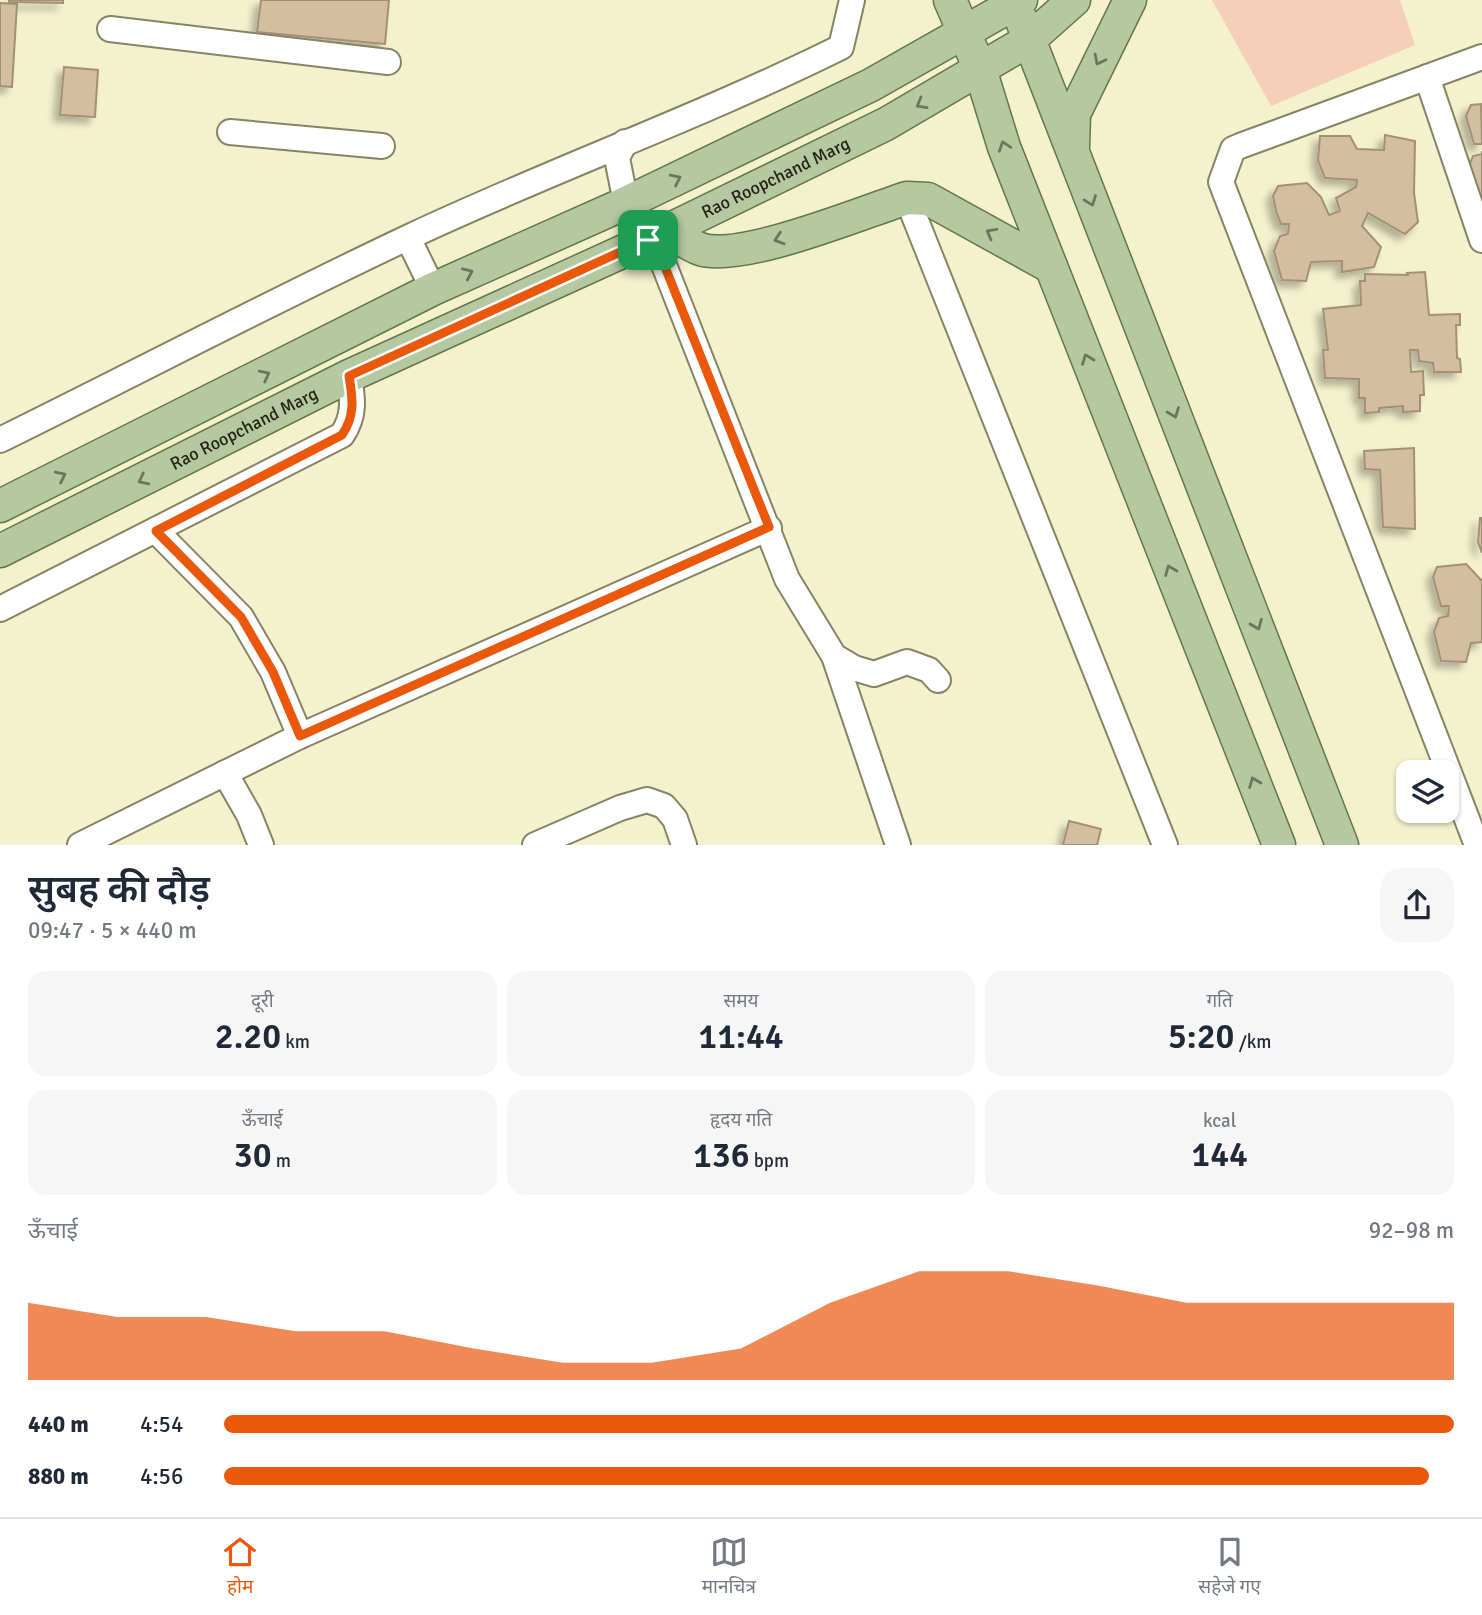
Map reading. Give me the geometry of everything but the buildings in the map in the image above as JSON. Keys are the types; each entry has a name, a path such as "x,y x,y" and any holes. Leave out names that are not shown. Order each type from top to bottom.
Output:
{"main road":[{"path":"950,0 980,69 1004,147 1279,845"},
{"name":"Rao Roopchand Marg","path":"0,551 349,376 660,234 886,124 1028,40 1074,0"},
{"path":"0,506 433,289 626,203 871,85 1017,2 1028,40 1342,845"},
{"path":"1073,152 1074,114 1086,86 1131,3"},
{"path":"660,234 700,249 721,252 757,247 907,198 928,199 1051,267"}],"street":[{"path":"0,440 408,237 625,142 769,83 841,47 852,0"},
{"path":"110,29 388,62"},
{"path":"1477,845 1221,182 1233,149 1240,145 1482,57"},
{"path":"1427,77 1482,240"},
{"path":"230,132 382,146"},
{"path":"625,142 617,158 626,203"},
{"path":"907,198 1165,845"},
{"path":"660,234 787,579 834,656 898,845"},
{"path":"408,237 433,289"},
{"path":"0,609 342,435 350,423 354,403 349,376"},
{"path":"80,845 300,736 769,527"},
{"path":"156,531 241,617 273,672 300,736"},
{"path":"834,656 854,668 874,674 907,662 929,670 938,680"},
{"path":"225,773 249,815 261,845"},
{"path":"535,845 620,808 646,800 664,806 684,845"}],"shaded area":[{"path":"1212,0 1400,0 1415,45 1271,106"}],"route":[{"path":"653,237 769,527 300,736 273,672 241,617 156,531 342,435 350,423 354,403 349,376 648,240 653,237"}]}
